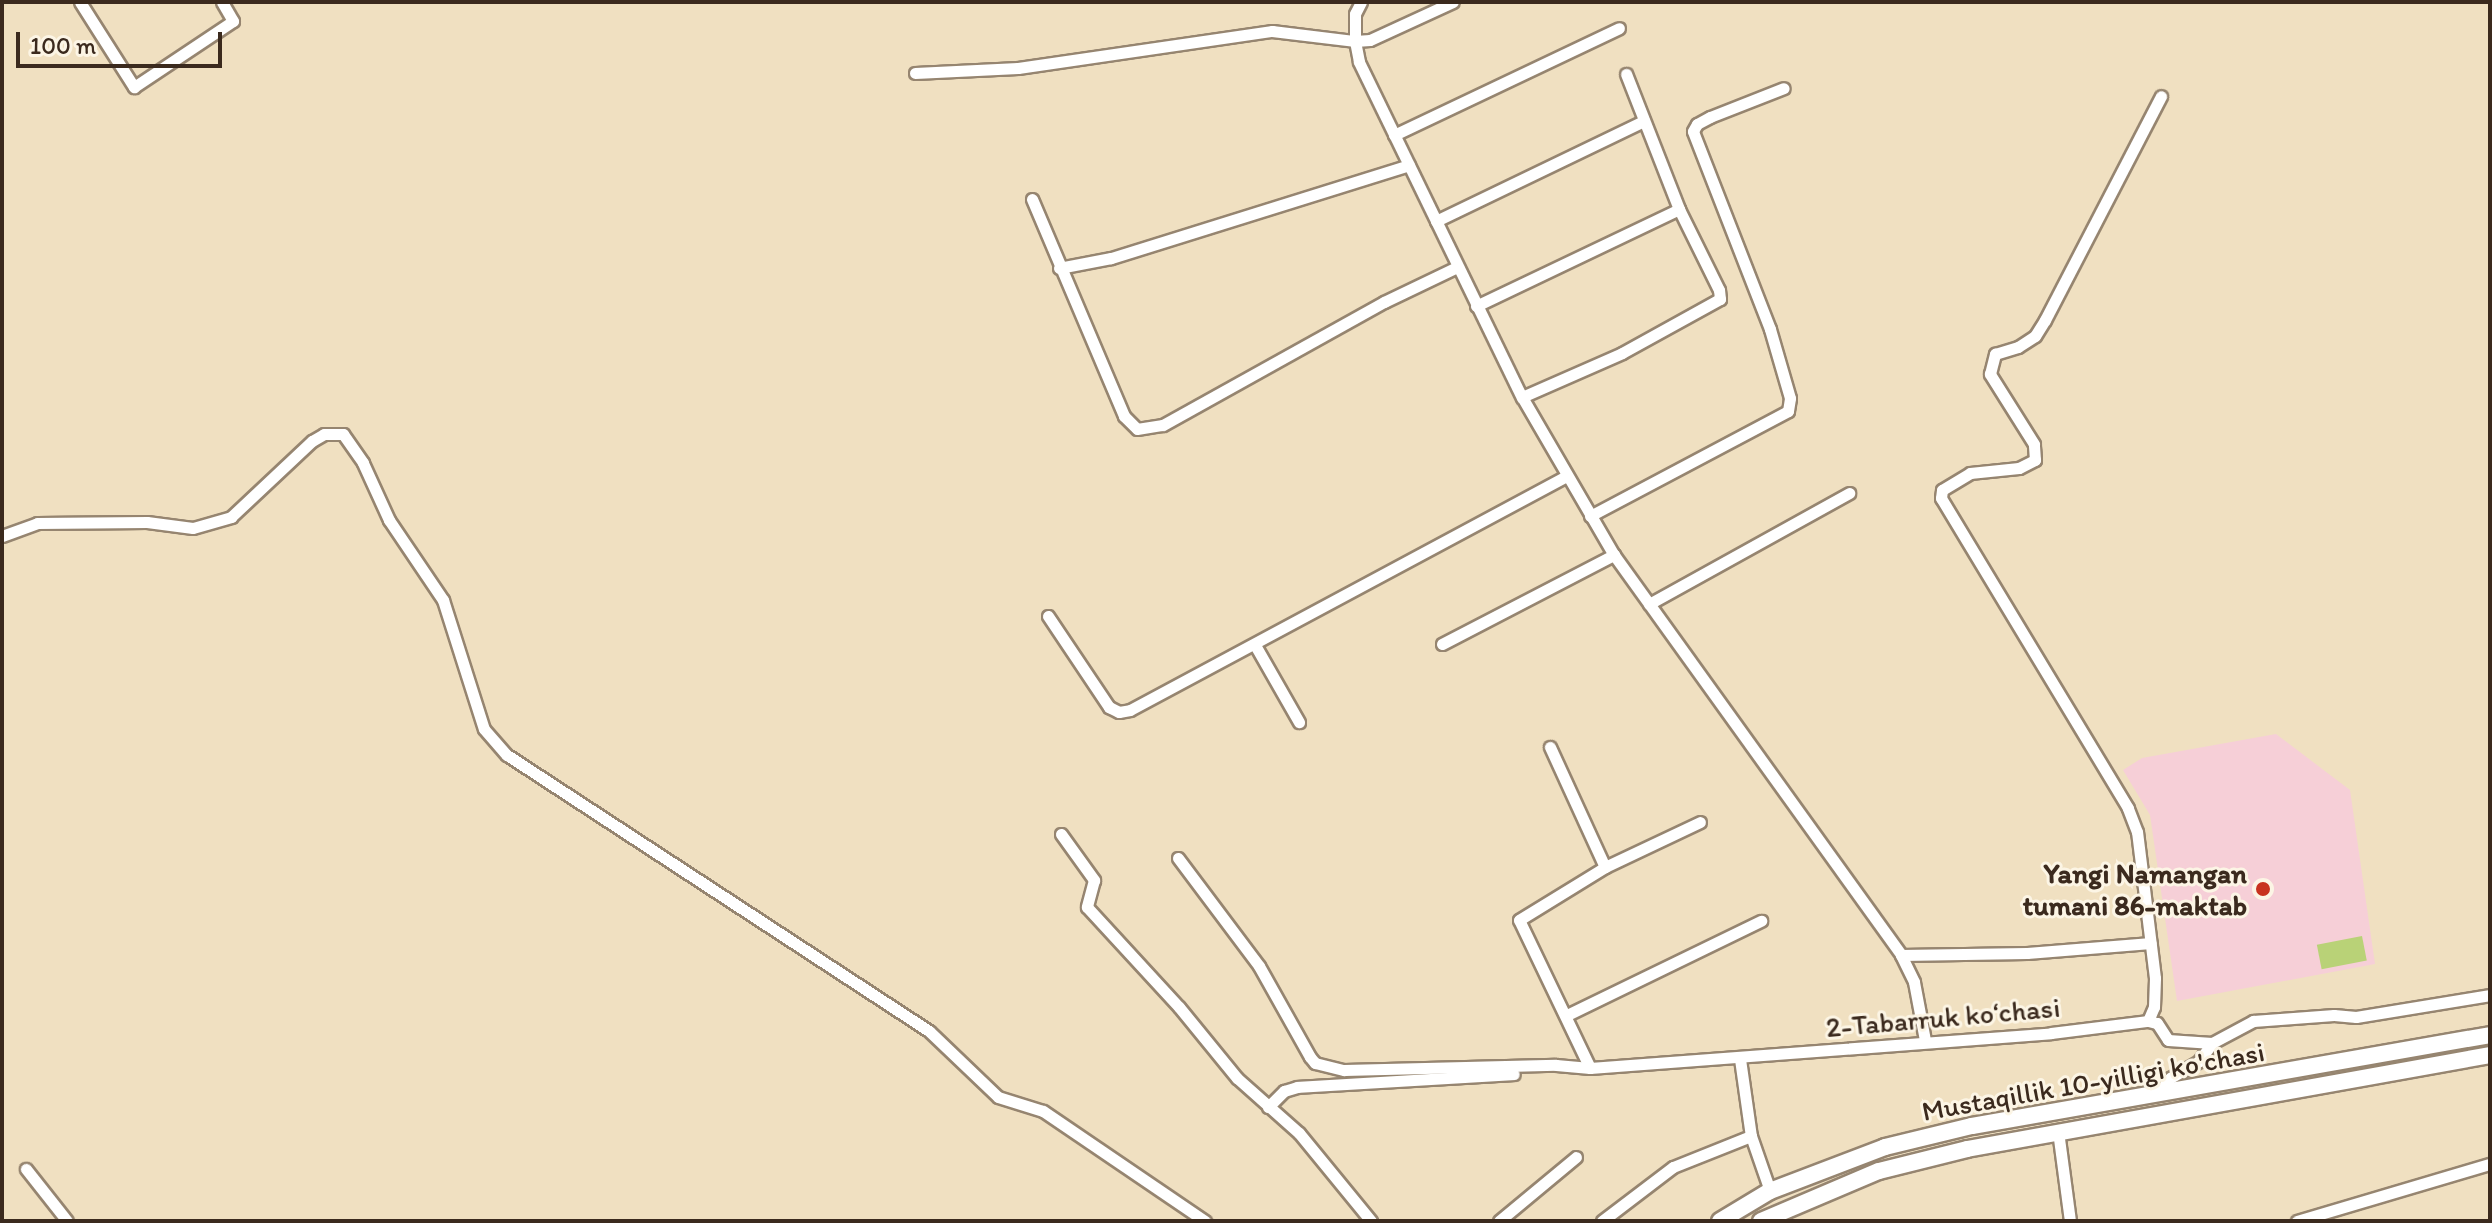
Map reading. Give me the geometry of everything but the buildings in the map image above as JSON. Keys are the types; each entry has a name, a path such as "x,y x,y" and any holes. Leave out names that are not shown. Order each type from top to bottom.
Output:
{"main road":[{"name":"Mustaqillik 10-yilligi ko'chasi","path":"1729,1219 1770,1191 1885,1147 1972,1126 2490,1035"},
{"name":"Mustaqillik 10-yilligi ko'chasi","path":"1761,1221 1879,1171 2058,1131 2490,1055"}],"street":[{"path":"80,2 134,87 233,21 222,2"},
{"path":"1361,2 1355,14 1359,62 1522,397 1614,555 1901,955 1914,982 1925,1040"},
{"path":"915,73 1018,68 1272,31 1370,40 1453,2"},
{"path":"1394,135 1619,28"},
{"path":"1522,397 1622,353 1720,299 1719,290 1679,209 1679,202 1626,74"},
{"path":"1590,516 1788,411 1790,398 1770,329 1693,131 1697,124 1710,117 1784,88"},
{"path":"2161,96 2035,336 2018,347 1995,354 1990,374 2034,444 2035,460 2019,468 1970,473 1942,490 1941,498 2128,808 2137,832 2151,943 2154,1007 2148,1021 2157,1023 2168,1040 2212,1043"},
{"path":"1436,221 1644,121"},
{"path":"1059,268 1111,258 1409,165"},
{"path":"1032,199 1124,416 1137,429 1163,425 1384,302 1457,267"},
{"path":"1476,306 1679,209"},
{"path":"2,536 37,523 147,522 193,528 231,517 312,441 324,434 343,434 363,463 389,520 443,600 484,729 507,755 929,1031 998,1097 1043,1111 1205,1221"},
{"path":"1048,616 1109,707 1119,712 1255,645 1566,476"},
{"path":"1649,604 1849,493"},
{"path":"1442,644 1614,555"},
{"path":"1255,645 1299,722"},
{"path":"1550,747 1605,867"},
{"path":"1590,1068 1519,920 1605,867 1700,822"},
{"path":"1061,834 1094,880 1087,907 1179,1007 1237,1078 1299,1133 1371,1221"},
{"name":"2-Tabarruk koʻchasi","path":"1178,858 1259,966 1315,1063 1368,1072 1556,1065 1590,1068 1740,1059 1925,1040 2051,1033 2148,1021"},
{"path":"1567,1015 1761,921"},
{"path":"1901,955 2027,953 2151,943"},
{"path":"2158,1095 2170,1078 2199,1061 2212,1043 2253,1021 2334,1015 2356,1017 2490,995"},
{"path":"1740,1059 1751,1136 1770,1191"},
{"name":"2-Tabarruk koʻchasi","path":"1268,1107 1284,1091 1297,1087 1542,1073 1556,1065"},
{"path":"2058,1131 2070,1221"},
{"path":"1602,1221 1673,1167 1751,1136"},
{"path":"1499,1221 1576,1157"},
{"path":"2297,1221 2490,1164"},
{"path":"26,1169 67,1221"}],"shaded area":[{"name":"Yangi Namangan tumani 86-maktab","path":"2276,734 2350,790 2375,964 2177,1001 2150,815 2123,770 2142,758"}],"green space":[{"path":"2362,936 2367,961 2322,969 2317,945"}],"place":[{"name":"Yangi Namangan tumani 86-maktab","path":"2263,889"}]}
